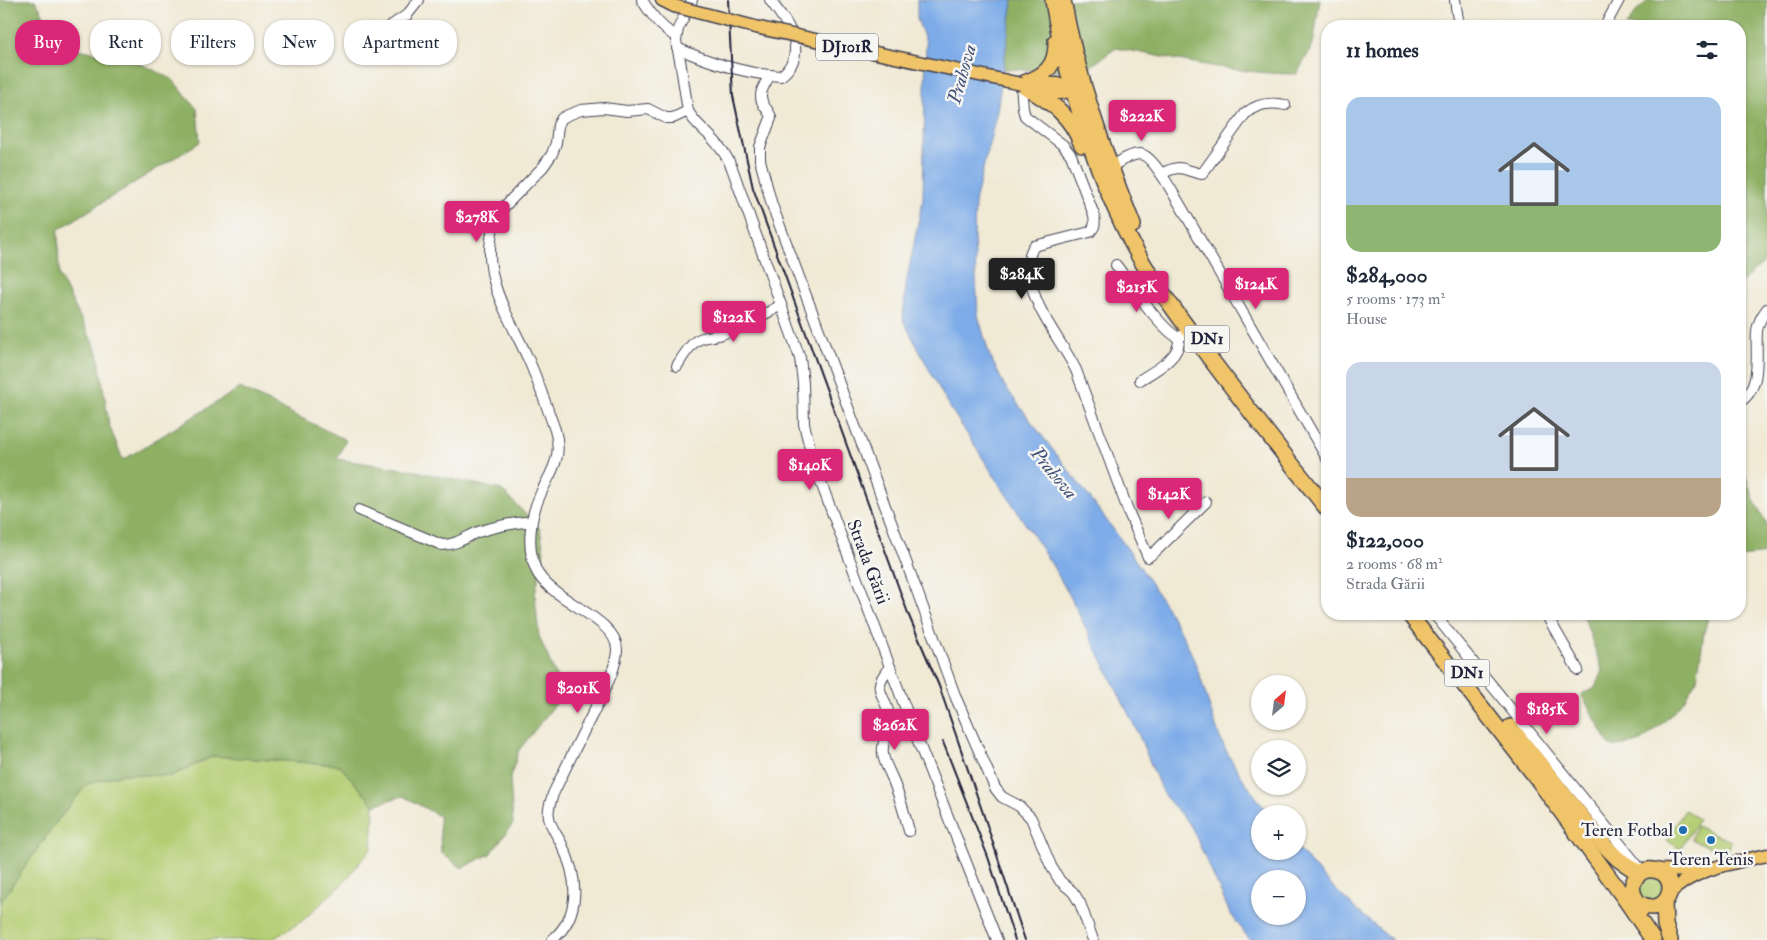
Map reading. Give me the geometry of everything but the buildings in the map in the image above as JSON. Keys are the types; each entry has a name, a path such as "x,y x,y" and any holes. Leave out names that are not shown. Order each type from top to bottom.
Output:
{"highway":[{"path":"1021,84 1038,78 1054,60 1056,45 1053,17 1057,3"},
{"name":"DN1","path":"1057,3 1064,59 1111,167 1135,229 1156,268 1242,386 1321,486"},
{"path":"1021,84 1052,102 1072,124 1106,201 1125,229"},
{"name":"DN1","path":"1078,88 1095,160 1125,229 1184,334 1321,501"},
{"name":"DN1","path":"1414,620 1536,777 1653,940"},
{"name":"DN1","path":"1426,620 1605,846 1618,859 1642,875"},
{"name":"DN1","path":"1536,777 1606,860 1642,875 1660,872 1669,881 1665,925 1670,940"},
{"name":"DN1","path":"1642,875 1633,893 1661,940"},
{"path":"1639,903 1650,908 1657,907 1667,898"}],"main road":[{"name":"DJ101R","path":"662,0 674,6 773,31 1021,84 1053,94 1060,94 1078,88"},
{"path":"1667,898 1685,880 1706,871 1767,855"},
{"path":"1642,875 1706,871"}],"street":[{"path":"400,20 407,15 419,0"},
{"path":"642,0 654,20 661,27 676,36"},
{"name":"Strada Gării","path":"692,0 676,36 688,111 692,119 717,143 728,159 800,358 804,424 814,464 890,667 997,940"},
{"path":"677,48 703,60 731,69 782,76 788,71 794,55 795,45 792,31 770,0"},
{"path":"1455,0 1458,20"},
{"path":"1608,20 1619,0"},
{"path":"770,75 760,95 760,100 770,113 771,118 760,147 760,160 772,205 956,698 995,788 1002,797 1019,806 1031,818 1050,866 1060,881 1080,903 1093,940"},
{"path":"1021,84 1025,116 1063,146 1071,155 1094,215 1095,223 1094,228 1090,232 1034,246 1030,251 1029,260 1033,293 1046,320 1066,350 1076,370 1132,522 1148,557 1163,545 1206,502"},
{"path":"1161,174 1175,167 1202,174 1245,114 1261,105 1275,103 1285,105"},
{"path":"552,940 567,924 573,911 575,895 574,876 569,860 551,823 548,809 553,794 610,676 617,649 612,633 545,584 537,572 533,560 533,512 540,494 554,470 558,458 558,444 530,363 494,287 490,266 490,244 494,219 543,167 552,154 556,143 558,124 562,118 581,110 604,108 628,111 648,109 666,118 672,118 688,111"},
{"path":"1111,167 1129,157 1140,154 1150,159 1179,203 1321,444"},
{"path":"1116,264 1140,297 1170,332 1184,334 1172,357 1140,380"},
{"path":"677,366 690,346 697,340 703,337 719,335 744,325 781,305"},
{"path":"1746,395 1750,390 1756,374 1762,341 1760,320 1767,309"},
{"path":"359,510 442,545 450,545 478,532 532,521"},
{"path":"1439,620 1642,875"},
{"path":"1549,620 1578,670"},
{"path":"890,667 881,679 880,685 880,693 889,717 889,728 882,754 894,782 909,830"}],"green space":[{"path":"0,0 35,0 47,20 15,20 15,65 80,65 80,49 90,51 90,65 143,65 172,79 197,109 200,142 58,230 59,275 98,353 109,425 123,460 240,388 346,440 337,459 411,470 502,490 540,529 544,552 535,594 539,636 556,676 558,701 519,750 510,778 513,824 490,854 462,868 441,853 439,816 403,796 374,805 339,765 214,756 171,776 123,774 87,784 54,825 0,903"},
{"path":"1013,0 1320,0 1313,45 1297,74 1229,69 1116,48 1083,72 1002,69"},
{"path":"1648,0 1767,0 1767,260 1746,278 1746,20 1630,20"},
{"path":"1746,478 1754,500 1767,524 1767,554 1746,556"},
{"path":"1585,620 1707,620 1697,679 1683,702 1663,723 1640,742 1611,747 1581,694 1594,689 1602,670"},
{"path":"214,756 339,765 374,805 372,848 342,884 301,922 271,940 0,940 0,903 54,825 87,784 123,774 171,776"},
{"name":"Teren Fotbal","path":"1685,810 1699,819 1680,849 1666,840"},
{"name":"Teren Tenis","path":"1696,826 1731,841 1725,854 1691,839"},
{"path":"1649,876 1661,880 1664,892 1654,901 1641,897 1639,884"}],"water":[{"name":"Prahova","path":"917,0 1013,0 997,111 975,202 974,238 978,315 989,354 1004,385 1121,540 1164,604 1184,638 1204,687 1220,738 1230,758 1251,790 1251,795 1254,795 1262,805 1251,805 1251,860 1306,860 1306,858 1342,896 1392,940 1250,940 1230,913 1191,826 1163,794 1138,733 1071,598 1054,568 947,403 903,320 906,284 923,198 926,42 917,19"}],"railway":[{"path":"728,0 733,96 753,188 909,616 939,686 1025,940"},
{"path":"943,742 988,857 1015,940"}],"place":[{"name":"Teren Fotbal","path":"1683,830"},
{"name":"Teren Tenis","path":"1711,840"}]}
